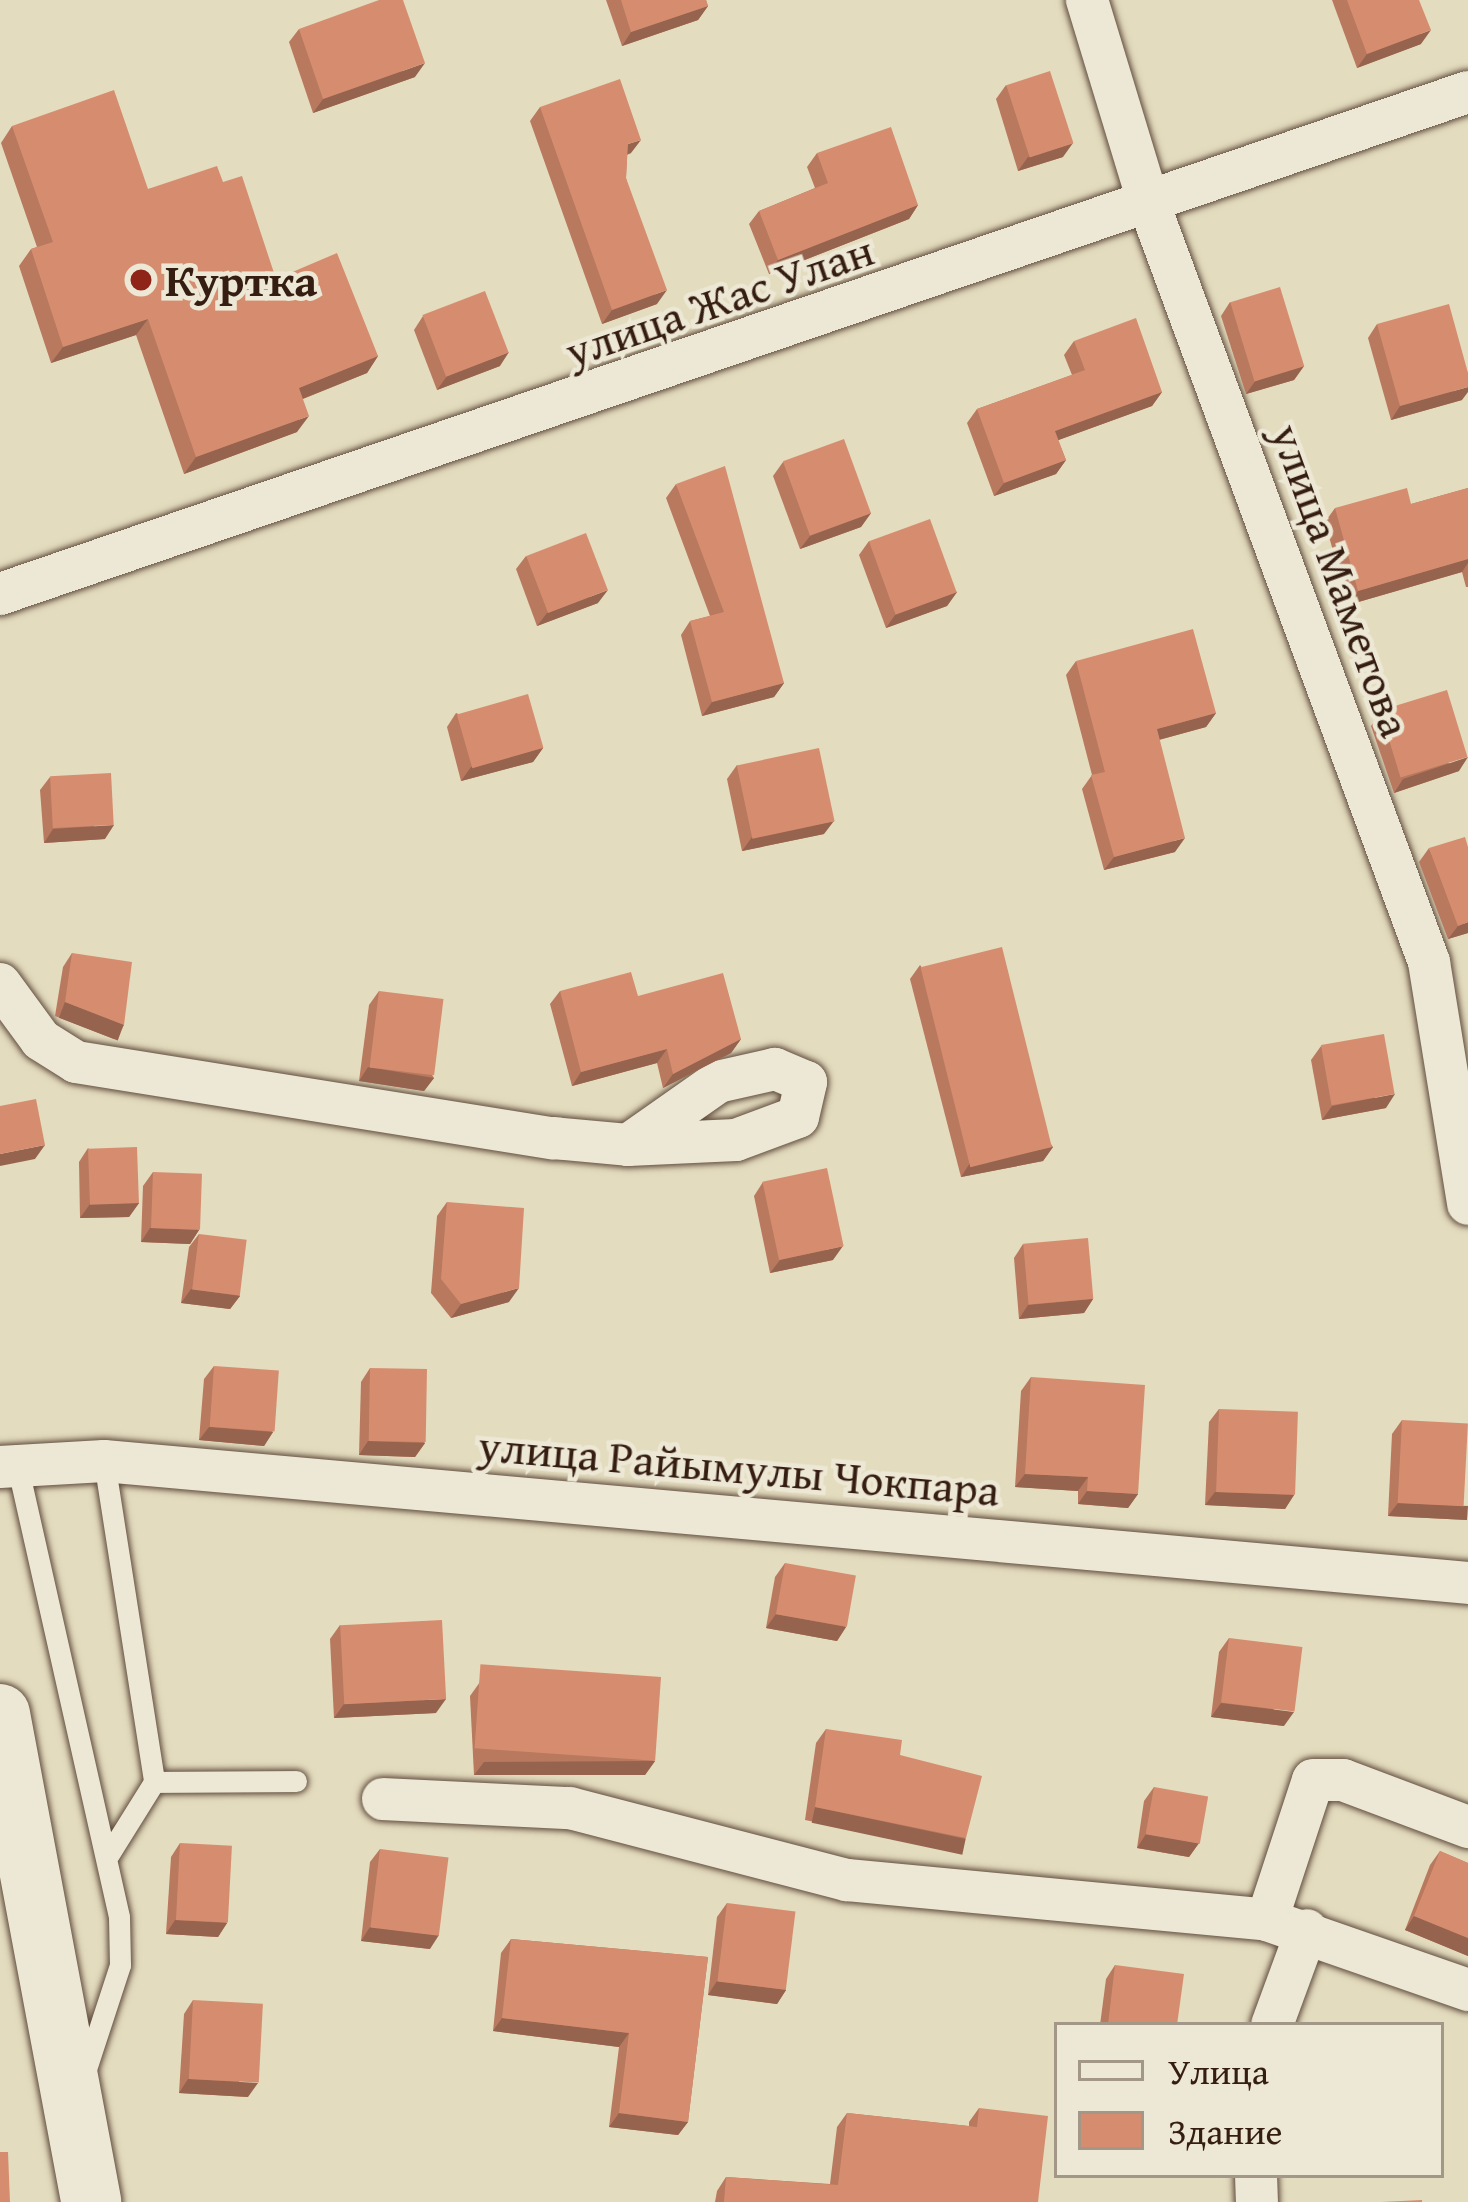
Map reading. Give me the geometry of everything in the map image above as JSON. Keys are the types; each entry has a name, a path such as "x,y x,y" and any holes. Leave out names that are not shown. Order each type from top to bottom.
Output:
{"main road":[{"path":"0,1714 91,2202"}],"street":[{"name":"улица Маметова","path":"1087,0 1150,207 1429,962 1468,1204"},
{"name":"улица Жас Улан","path":"0,594 1150,207 1468,92"},
{"path":"0,985 41,1040 76,1062 628,1145"},
{"name":"улица Райымулы Чокпара","path":"8,1465 104,1461 1468,1583"},
{"path":"1272,2022 1313,1780 1343,1780 1468,1827"},
{"path":"383,1799 570,1808 847,1880 1287,1925 1468,1990"}],"lane":[{"path":"104,1461 154,1782 109,1854"},
{"path":"8,1465 109,1854 120,1965 73,2103"},
{"path":"154,1782 296,1781"}],"building":[{"path":"379,0 403,0 425,63 323,99 299,29"},
{"path":"621,0 706,0 708,6 631,32"},
{"path":"1347,0 1419,0 1431,30 1367,54"},
{"path":"1050,71 1073,143 1030,157 1006,85"},
{"path":"620,79 641,140 628,144 626,178 667,290 612,310 540,107"},
{"path":"114,90 148,189 217,166 223,182 242,176 276,279 337,253 378,356 299,388 309,416 196,457 148,319 63,347 31,249 53,242 12,126"},
{"path":"891,127 918,205 778,260 759,211 828,183 817,153"},
{"path":"1280,287 1304,366 1255,382 1230,302"},
{"path":"485,291 509,353 446,377 422,315"},
{"path":"1449,304 1468,387 1400,406 1377,324"},
{"path":"1136,318 1162,392 1055,431 1066,460 1004,483 977,409 1085,370 1074,341"},
{"path":"844,439 871,513 810,535 783,461"},
{"path":"725,466 784,683 712,702 690,621 724,612 676,484"},
{"path":"1407,488 1411,504 1468,488 1468,559 1358,591 1335,508"},
{"path":"930,519 957,592 896,615 869,541"},
{"path":"586,533 608,590 548,613 526,556"},
{"path":"1193,629 1216,713 1157,729 1185,838 1114,857 1091,775 1105,772 1076,661"},
{"path":"1447,690 1467,757 1401,777 1380,710"},
{"path":"528,694 543,748 472,768 457,714"},
{"path":"819,748 835,821 752,839 737,765"},
{"path":"111,773 114,825 53,828 50,776"},
{"path":"1465,837 1468,922 1458,926 1429,848"},
{"path":"1002,947 1052,1147 970,1167 920,967"},
{"path":"72,953 132,962 124,1025 65,1002"},
{"path":"631,972 638,996 723,973 741,1039 673,1074 667,1049 581,1072 560,991"},
{"path":"379,991 444,999 434,1075 370,1067"},
{"path":"1384,1034 1395,1094 1332,1105 1321,1045"},
{"path":"36,1099 45,1145 0,1154 0,1106"},
{"path":"137,1147 139,1203 90,1205 88,1149"},
{"path":"827,1168 844,1246 779,1260 762,1182"},
{"path":"153,1172 202,1174 200,1230 151,1228"},
{"path":"447,1202 524,1208 519,1288 461,1304 441,1279"},
{"path":"199,1234 247,1240 240,1295 192,1290"},
{"path":"1088,1238 1093,1299 1029,1304 1023,1244"},
{"path":"214,1366 279,1371 275,1431 210,1427"},
{"path":"370,1368 427,1369 426,1442 369,1441"},
{"path":"1031,1377 1145,1385 1138,1494 1087,1491 1088,1477 1025,1474"},
{"path":"1219,1409 1298,1412 1295,1495 1216,1492"},
{"path":"1402,1420 1468,1423 1464,1506 1398,1503"},
{"path":"785,1563 856,1576 847,1627 776,1614"},
{"path":"442,1620 446,1699 344,1704 340,1625"},
{"path":"1229,1638 1302,1647 1295,1712 1221,1703"},
{"path":"480,1664 661,1677 655,1761 475,1748"},
{"path":"826,1729 902,1740 900,1755 982,1776 966,1838 815,1807"},
{"path":"1154,1787 1208,1797 1200,1844 1146,1834"},
{"path":"180,1843 232,1846 228,1923 176,1920"},
{"path":"380,1849 448,1857 439,1936 370,1927"},
{"path":"1440,1851 1468,1863 1468,1938 1414,1916"},
{"path":"727,1903 795,1911 786,1990 717,1981"},
{"path":"511,1939 708,1957 688,2122 619,2113 629,2033 502,2018"},
{"path":"1115,1965 1184,1974 1177,2022 1108,2022"},
{"path":"193,2000 263,2004 259,2083 189,2079"},
{"path":"979,2108 1048,2116 1038,2202 724,2202 726,2177 838,2185 847,2113 977,2127"},
{"path":"0,2152 8,2152 10,2202 0,2202"}],"place":[{"name":"Куртка","path":"141,280"}]}
